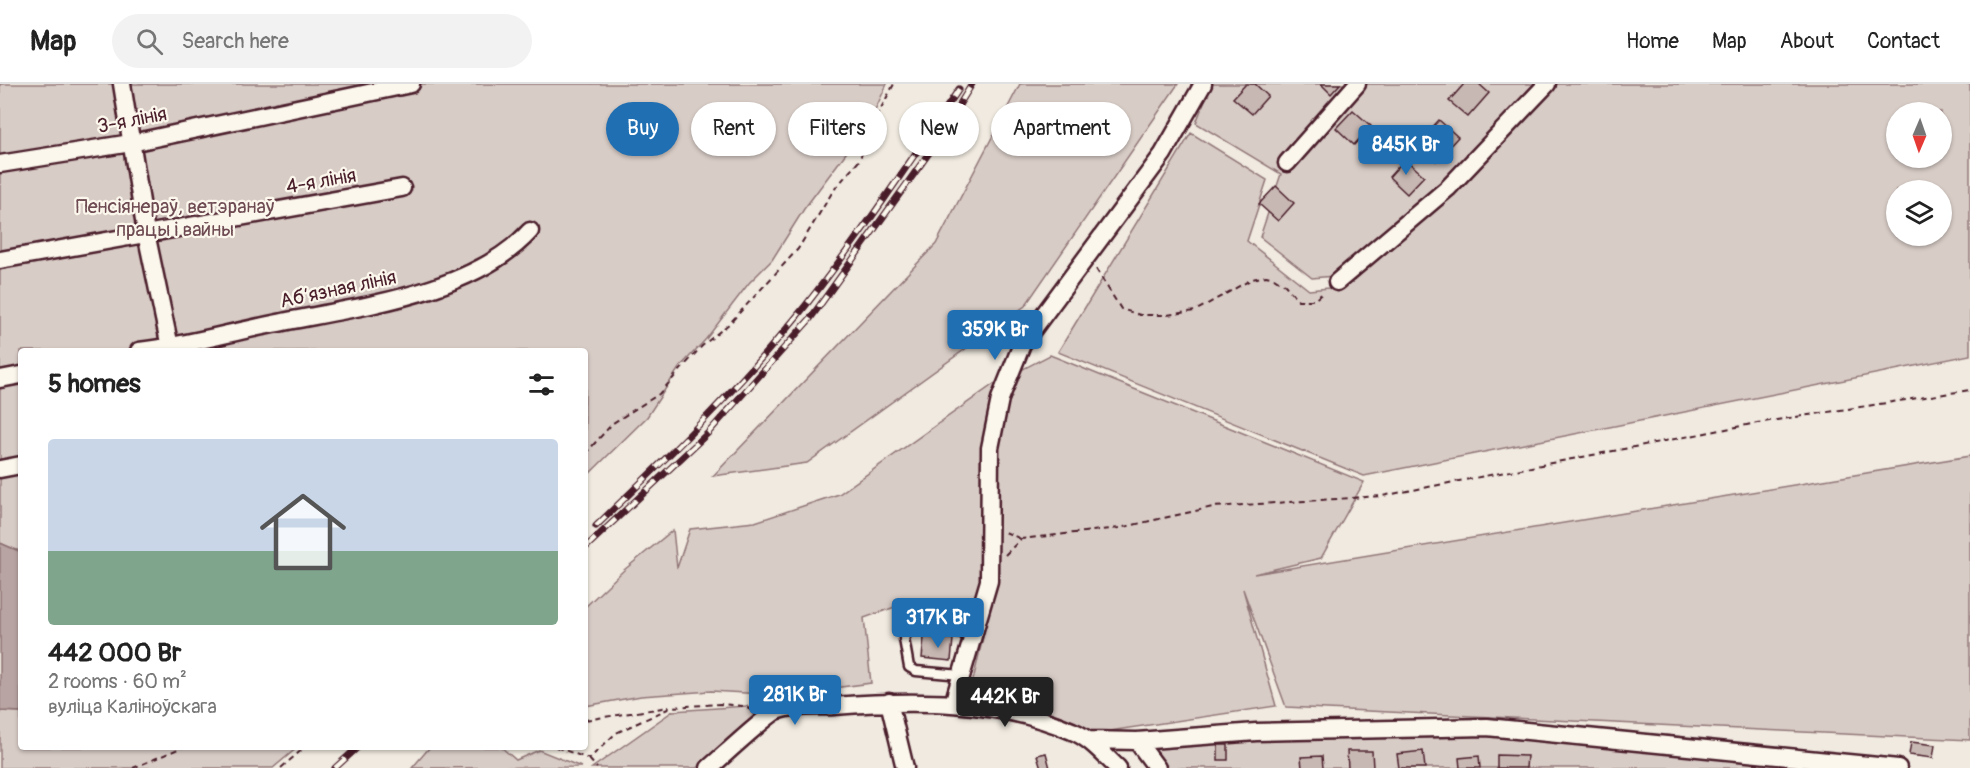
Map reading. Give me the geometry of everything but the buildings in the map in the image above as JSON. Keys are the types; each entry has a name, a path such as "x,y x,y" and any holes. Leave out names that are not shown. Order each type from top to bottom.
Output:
{"street":[{"path":"122,84 146,233 170,347"},
{"name":"3-я лінія","path":"0,164 131,142 411,84"},
{"path":"953,704 989,581 990,448 1000,399 1022,344 1162,154 1203,84"},
{"path":"1287,163 1357,84"},
{"path":"1337,282 1448,188 1547,84"},
{"name":"4-я лінія","path":"0,260 402,188"},
{"name":"Абʼязная лінія","path":"162,348 415,294 474,273 519,243 530,231"},
{"path":"0,379 18,376"},
{"path":"0,469 18,466"},
{"path":"889,702 905,768"},
{"path":"709,768 778,710 889,702 953,704 1014,712 1042,720 1075,732 1088,740 1118,768"},
{"path":"1088,740 1137,741 1256,732 1487,727 1898,768"},
{"path":"1137,741 1156,768"}],"lane":[{"path":"961,675 916,671 909,667 904,639 910,626 927,625 973,637"}],"path":[{"path":"588,451 613,423 659,394 702,346 730,323 798,249 833,191 858,162 874,122 894,84"},
{"path":"1086,259 1095,267 1121,309 1140,315 1167,315 1196,311 1252,279 1266,276 1286,285 1298,300 1305,301 1314,300 1337,282"},
{"path":"1002,558 1021,539 1119,528 1213,507 1382,496 1757,423 1970,390"},
{"path":"588,720 672,707 720,704 743,706 767,719"},
{"path":"589,759 616,733 672,707"},
{"path":"133,768 176,750"},
{"path":"281,768 302,750"},
{"path":"564,750 589,759 597,768"}],"green space":[{"name":"Пенсіянераў, ветэранаў працы і вайны","path":"0,84 887,84 879,102 788,102 788,156 844,156 804,209 772,260 749,283 706,339 679,368 647,417 588,475 588,348 18,348 18,551 0,543"},
{"path":"1020,84 1178,84 1131,152 1131,102 1011,102"},
{"path":"1211,84 1540,84 1444,184 1334,276 1312,278 1260,237 1281,174 1196,123"},
{"path":"1556,84 1970,84 1970,355 1364,476 1058,352 1191,133 1267,180 1247,241 1309,290 1339,287 1452,192"},
{"path":"991,139 991,156 1128,156 1025,306 807,463 713,476 936,244"},
{"path":"1050,355 1364,482 1321,558 1254,574 1970,456 1970,740 1286,707 1243,589 1276,706 1096,733 1053,713 969,698 986,624 906,603 864,618 871,683 780,695 711,691 641,696 588,705 588,604 624,570 673,530 677,568 690,529 755,522 839,494 994,384"},
{"path":"747,706 756,718 696,768 592,768 673,711"},
{"path":"0,711 18,712 18,750 294,750 273,768 0,768"},
{"path":"1487,727 1878,768 1159,768 1137,741"},
{"path":"427,750 504,750 516,760 539,750 581,767 412,768"}],"shaded area":[{"path":"0,543 18,551 18,712 0,711"}],"railway":[{"path":"588,545 708,433 810,319 934,146 972,84"},
{"path":"596,526 705,419 782,334 866,225 959,89"},
{"path":"335,768 355,750"}]}
